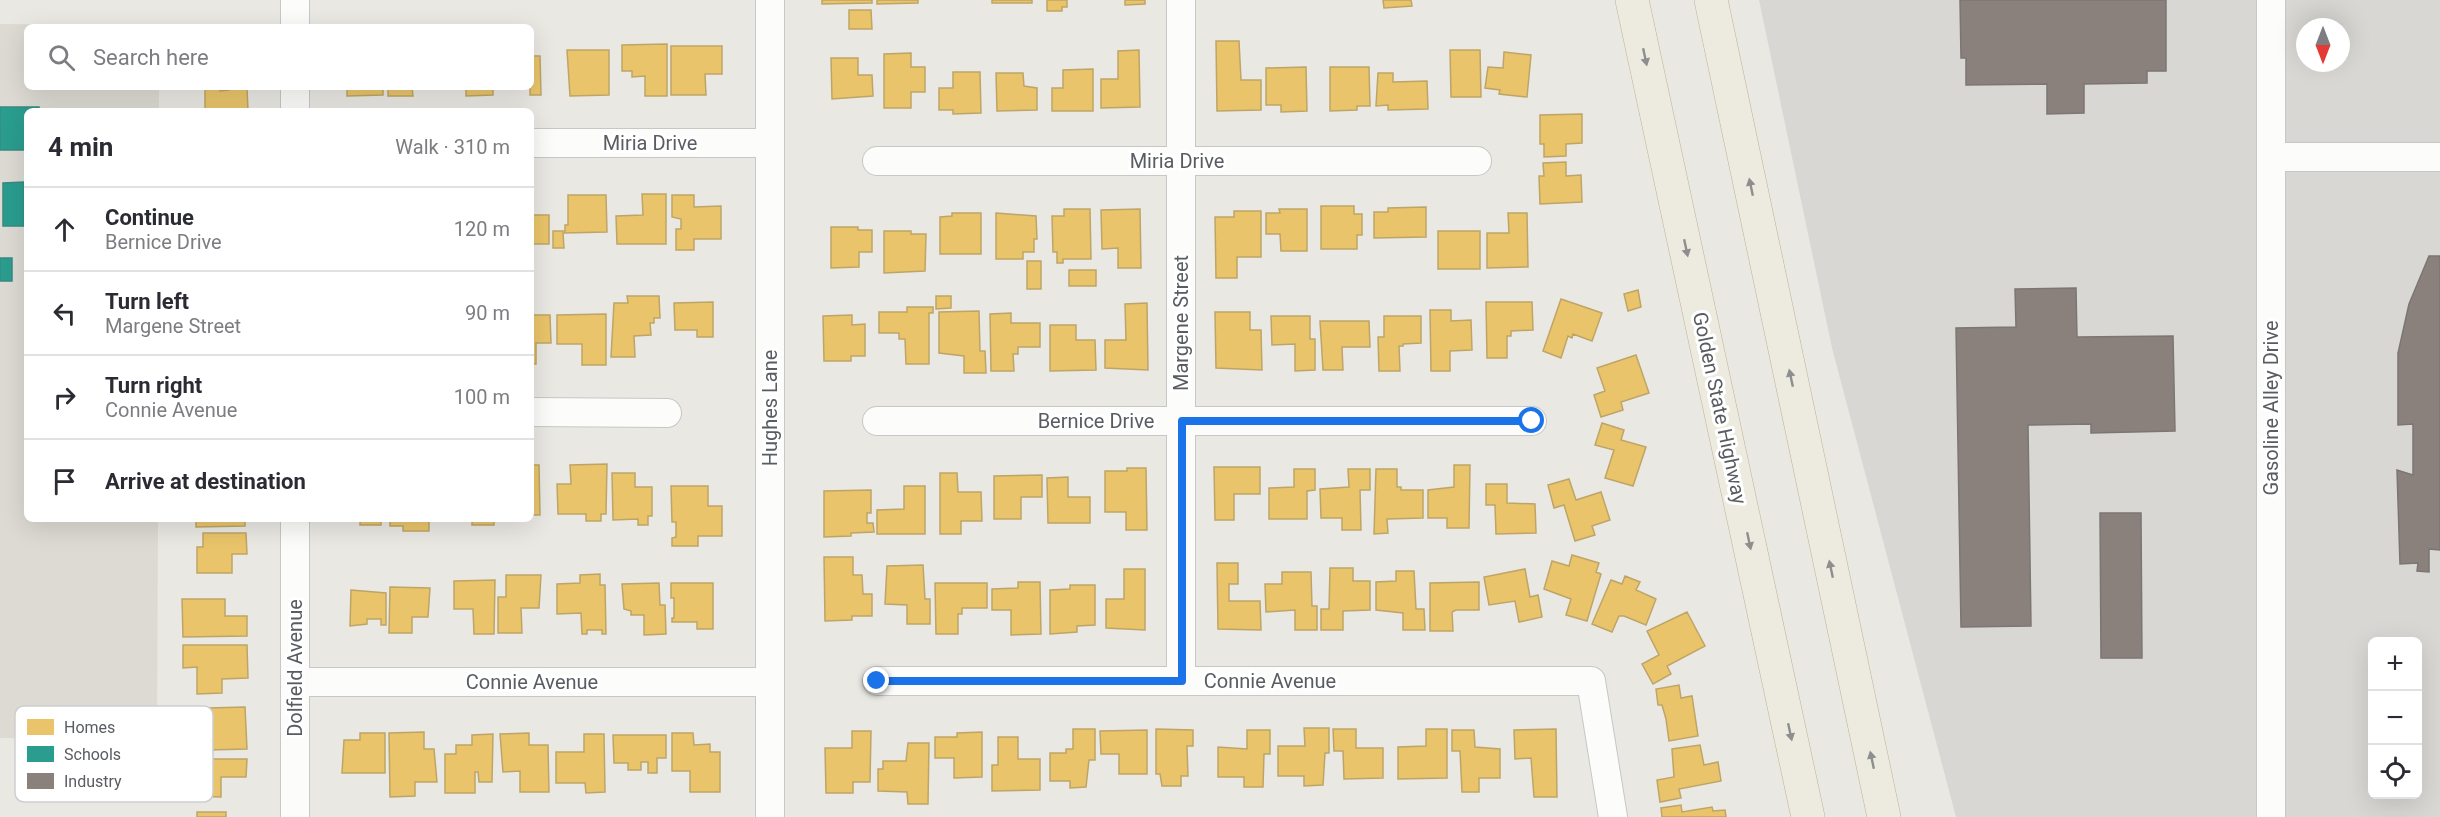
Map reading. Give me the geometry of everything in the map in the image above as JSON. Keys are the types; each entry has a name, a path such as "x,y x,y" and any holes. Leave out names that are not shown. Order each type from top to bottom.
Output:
{"highway":[{"name":"Golden State Highway","path":"1632,0 1809,817"},
{"path":"1711,0 1884,817"}],"street":[{"path":"295,0 295,24"},
{"name":"Hughes Lane","path":"770,0 770,817"},
{"name":"Margene Street","path":"1182,0 1182,681"},
{"name":"Gasoline Alley Drive","path":"2271,0 2271,817"},
{"path":"295,90 295,108"},
{"name":"Miria Drive","path":"534,143 770,143"},
{"path":"2271,157 2440,157"},
{"name":"Miria Drive","path":"877,161 1478,161"},
{"path":"534,412 667,413"},
{"name":"Bernice Drive","path":"877,421 1532,421"},
{"name":"Dolfield Avenue","path":"295,522 295,817"},
{"name":"Connie Avenue","path":"877,681 1591,681 1613,817"},
{"name":"Connie Avenue","path":"295,682 770,682"}],"shaded area":[{"path":"1759,0 2440,0 2440,817 1956,817 1832,348"},
{"path":"0,24 24,24 24,90 159,90 159,108 24,108 24,522 158,522 157,706 15,706 15,738 0,738"}],"building: Homes":[{"path":"822,0 872,0 872,3 822,4"},
{"path":"877,0 918,0 918,3 877,4"},
{"path":"992,0 1032,0 1032,3 992,3"},
{"path":"1047,0 1067,0 1067,7 1062,7 1062,11 1047,11"},
{"path":"1125,0 1145,0 1145,4 1125,5"},
{"path":"1383,0 1411,0 1412,6 1384,8"},
{"path":"849,10 871,10 872,29 849,29"},
{"path":"1216,41 1239,41 1241,80 1261,80 1261,110 1217,111"},
{"path":"667,44 667,96 645,96 645,76 632,77 632,71 622,71 622,45"},
{"path":"671,46 722,46 722,74 705,74 706,95 671,95"},
{"path":"567,50 609,50 609,95 570,96"},
{"path":"1139,50 1140,107 1101,108 1101,79 1118,79 1118,51"},
{"path":"1450,50 1480,50 1481,97 1451,97"},
{"path":"1504,52 1531,55 1527,97 1499,94 1500,90 1485,88 1488,67 1503,68"},
{"path":"911,53 911,67 925,67 925,92 911,92 911,108 884,108 884,54"},
{"path":"534,56 540,56 541,95 530,95 530,90 534,90"},
{"path":"831,58 858,58 858,75 872,75 873,96 832,99"},
{"path":"1306,67 1307,111 1281,112 1281,105 1266,105 1266,68"},
{"path":"1330,67 1369,67 1370,106 1357,106 1357,110 1330,111"},
{"path":"1093,69 1093,111 1052,111 1052,88 1063,88 1063,70"},
{"path":"953,72 980,72 981,113 953,114 953,110 939,110 939,88 953,88"},
{"path":"996,73 1023,73 1024,86 1037,88 1037,110 997,111"},
{"path":"1378,73 1393,73 1393,82 1427,81 1428,109 1388,110 1388,105 1376,106"},
{"path":"205,90 247,90 248,108 205,108"},
{"path":"347,90 383,90 383,95 347,96"},
{"path":"388,90 412,90 413,96 388,96"},
{"path":"466,90 493,90 493,95 466,96"},
{"path":"1582,114 1582,143 1566,144 1566,156 1544,157 1544,144 1540,144 1540,115"},
{"path":"1566,162 1566,176 1581,175 1582,202 1540,204 1539,176 1544,176 1543,163"},
{"path":"642,194 666,194 666,244 617,244 616,216 643,215"},
{"path":"568,195 606,195 607,232 563,233 564,248 553,248 553,231 565,231 565,225 568,225"},
{"path":"672,195 694,195 694,207 721,206 721,239 694,239 694,250 676,250 676,229 681,229 681,219 672,217"},
{"path":"1321,206 1354,206 1354,214 1362,214 1362,235 1357,235 1357,249 1321,249"},
{"path":"1426,207 1426,237 1374,238 1374,212 1388,212 1388,208"},
{"path":"1064,209 1090,209 1091,259 1063,259 1063,263 1057,263 1057,252 1053,252 1052,216 1064,216"},
{"path":"1140,209 1141,268 1118,268 1118,248 1102,249 1101,210"},
{"path":"1279,209 1307,209 1307,251 1281,251 1280,234 1266,234 1266,213 1280,213"},
{"path":"1234,211 1261,211 1261,257 1237,257 1237,278 1216,278 1215,217 1234,217"},
{"path":"952,213 981,213 981,254 940,254 940,217 952,216"},
{"path":"996,213 1036,216 1037,239 1034,239 1034,252 1023,252 1023,259 996,259"},
{"path":"1508,213 1527,213 1528,267 1487,268 1487,233 1509,233"},
{"path":"534,215 549,215 549,244 534,244"},
{"path":"831,227 858,227 858,230 872,230 872,252 859,252 859,267 831,268"},
{"path":"884,231 911,231 911,234 926,234 925,271 884,273"},
{"path":"1438,231 1480,231 1480,269 1438,269"},
{"path":"1027,261 1041,261 1041,289 1027,289"},
{"path":"1069,270 1096,270 1096,286 1069,286"},
{"path":"1638,290 1641,307 1628,311 1624,294"},
{"path":"627,296 659,296 660,318 654,318 654,323 650,323 651,335 634,336 635,357 611,357 614,303 628,303"},
{"path":"936,296 951,296 951,308 936,309"},
{"path":"1561,299 1602,313 1592,341 1573,334 1572,338 1568,336 1561,358 1543,351"},
{"path":"713,302 713,337 697,337 697,330 675,330 674,303"},
{"path":"1486,302 1532,302 1533,330 1511,331 1511,336 1507,336 1507,358 1487,358"},
{"path":"1147,303 1148,370 1105,368 1105,340 1126,340 1125,304"},
{"path":"907,307 933,307 933,313 929,313 929,364 906,364 905,339 899,339 899,333 879,333 879,312 907,312"},
{"path":"1430,310 1451,310 1451,321 1471,320 1472,350 1450,351 1450,371 1431,371"},
{"path":"979,311 980,351 985,351 986,373 964,373 964,356 939,353 939,312"},
{"path":"1215,312 1250,312 1250,330 1261,330 1262,370 1216,368"},
{"path":"1011,313 1011,323 1040,323 1040,347 1018,347 1018,354 1013,354 1014,371 991,371 990,314"},
{"path":"606,314 606,365 582,365 582,344 557,344 557,315"},
{"path":"534,315 550,315 551,343 536,343 536,364 534,364"},
{"path":"852,315 852,325 865,324 865,356 851,356 851,361 824,361 823,316"},
{"path":"1271,316 1310,316 1310,339 1315,339 1315,370 1295,371 1295,344 1272,345"},
{"path":"1384,316 1421,316 1421,343 1399,346 1400,371 1379,371 1378,337 1384,337"},
{"path":"1320,321 1369,321 1370,347 1342,347 1343,370 1323,370"},
{"path":"1050,325 1076,325 1076,340 1095,340 1096,370 1050,371"},
{"path":"1636,355 1649,393 1621,402 1623,410 1601,417 1594,395 1605,391 1597,368"},
{"path":"1602,423 1624,430 1621,440 1646,447 1633,486 1605,478 1614,450 1595,445"},
{"path":"607,464 606,514 601,514 601,521 586,521 586,514 558,514 557,484 571,484 570,465"},
{"path":"534,465 539,465 540,515 534,515"},
{"path":"1454,465 1470,465 1469,528 1447,528 1447,518 1428,518 1428,490 1454,487"},
{"path":"1214,467 1260,467 1260,494 1234,494 1234,520 1215,520"},
{"path":"1127,468 1146,468 1147,530 1126,530 1126,512 1105,512 1105,471 1127,471"},
{"path":"1294,469 1315,469 1315,490 1307,491 1307,519 1269,519 1269,488 1294,487"},
{"path":"1348,469 1370,469 1370,490 1360,490 1361,530 1342,530 1342,518 1321,518 1320,489 1349,487"},
{"path":"1376,469 1397,469 1397,487 1401,487 1401,490 1423,490 1423,518 1387,519 1388,533 1374,534"},
{"path":"612,473 635,473 635,487 652,487 652,516 648,516 648,525 638,525 638,519 613,520"},
{"path":"940,473 957,473 958,492 981,492 982,521 961,521 961,534 940,534"},
{"path":"1042,475 1042,497 1021,497 1021,519 994,519 994,476"},
{"path":"1068,477 1068,497 1090,497 1090,523 1048,523 1047,478"},
{"path":"1569,479 1576,500 1601,492 1610,520 1592,526 1595,535 1575,541 1564,505 1554,508 1548,485"},
{"path":"1486,484 1507,484 1507,503 1535,504 1536,533 1496,534 1495,505 1486,505"},
{"path":"671,486 708,486 708,506 722,506 722,536 698,536 698,546 672,546 672,538 676,537 676,522 672,522"},
{"path":"904,486 925,486 925,534 877,534 877,510 904,509"},
{"path":"871,490 871,513 867,513 867,523 873,523 874,532 824,537 824,491"},
{"path":"196,522 245,522 245,526 196,527"},
{"path":"360,522 381,522 381,525 360,525"},
{"path":"390,522 429,522 429,531 403,531 403,526 390,526"},
{"path":"472,522 494,522 494,525 472,525"},
{"path":"203,533 246,533 247,554 232,554 232,573 197,573 197,547 203,547"},
{"path":"1572,555 1599,563 1596,572 1601,574 1587,621 1566,615 1571,599 1544,589 1552,561 1569,566"},
{"path":"824,557 853,557 853,575 862,575 863,594 872,594 872,616 852,616 852,620 825,621"},
{"path":"1217,563 1238,563 1238,584 1229,584 1229,601 1260,601 1261,630 1218,629"},
{"path":"923,565 925,599 930,599 930,624 907,624 907,605 885,604 887,566"},
{"path":"1330,568 1353,568 1353,581 1370,581 1370,610 1343,611 1343,630 1321,630 1321,609 1329,609"},
{"path":"1124,569 1145,569 1145,630 1106,628 1106,599 1124,599"},
{"path":"1525,569 1530,597 1538,595 1542,617 1519,622 1515,601 1489,605 1484,577"},
{"path":"1396,571 1414,571 1416,609 1424,609 1425,630 1403,630 1403,613 1376,610 1376,582 1396,581"},
{"path":"1282,572 1311,572 1312,606 1317,606 1317,630 1295,630 1295,610 1266,612 1265,584 1282,584"},
{"path":"600,574 600,585 605,585 606,634 602,634 602,630 587,630 587,634 582,634 581,613 557,614 557,584 580,583 580,575"},
{"path":"506,575 541,575 539,608 521,608 522,633 498,633 498,597 506,597"},
{"path":"1625,576 1640,582 1636,590 1656,599 1646,625 1624,616 1619,616 1612,632 1592,624 1611,580 1622,584"},
{"path":"495,580 494,634 474,634 473,609 454,609 454,581"},
{"path":"1018,582 1040,582 1041,634 1011,635 1011,610 992,610 992,589 1018,588"},
{"path":"1479,582 1479,610 1452,612 1453,631 1430,631 1430,583"},
{"path":"659,583 660,605 665,605 666,634 644,635 644,615 631,615 631,611 624,609 622,584"},
{"path":"671,583 713,583 713,629 697,629 697,622 672,622 674,598 671,598"},
{"path":"935,583 987,583 987,608 962,608 962,614 958,614 958,634 936,634"},
{"path":"1070,585 1095,585 1095,625 1077,626 1077,632 1050,634 1050,590 1070,589"},
{"path":"390,587 430,588 428,617 412,617 412,633 389,633"},
{"path":"351,590 386,593 386,625 381,625 381,619 367,619 367,624 350,626"},
{"path":"182,599 225,599 225,616 247,616 247,636 183,637"},
{"path":"1687,612 1705,646 1667,666 1671,674 1653,684 1642,664 1659,655 1647,631"},
{"path":"183,645 247,645 248,678 222,679 222,693 197,694 197,667 183,668"},
{"path":"1679,685 1681,698 1692,696 1698,736 1669,741 1666,719 1662,705 1658,705 1656,689"},
{"path":"245,707 247,749 213,750 213,708"},
{"path":"1304,728 1329,728 1329,753 1325,753 1323,785 1304,786 1304,776 1278,776 1278,746 1305,746"},
{"path":"1073,729 1095,729 1095,760 1089,760 1086,787 1070,788 1070,781 1050,781 1050,753 1066,753 1066,749 1073,749"},
{"path":"1156,729 1193,730 1193,746 1187,746 1188,776 1181,776 1181,786 1162,786 1160,774 1156,774"},
{"path":"1333,729 1356,729 1356,748 1383,748 1383,778 1344,779 1343,751 1334,751"},
{"path":"1426,729 1447,729 1447,778 1398,779 1398,747 1426,746"},
{"path":"1556,729 1557,797 1534,797 1531,758 1515,759 1514,730"},
{"path":"1147,730 1147,774 1119,774 1119,754 1101,754 1100,731"},
{"path":"1247,730 1270,730 1270,754 1264,754 1263,787 1244,787 1244,777 1218,777 1218,747 1247,749"},
{"path":"1452,730 1474,730 1475,747 1500,749 1500,778 1479,778 1479,792 1462,792 1460,751 1452,751"},
{"path":"852,731 871,731 870,782 853,782 853,793 826,793 825,748 852,748"},
{"path":"424,732 424,749 434,749 437,782 415,782 415,796 390,797 389,733"},
{"path":"982,732 982,777 954,778 954,758 935,758 935,737 957,737 957,733"},
{"path":"360,733 385,733 385,773 342,773 344,740 360,740"},
{"path":"529,733 529,745 548,745 549,792 520,792 520,771 503,772 500,734"},
{"path":"672,733 693,733 694,745 710,744 710,752 720,752 720,792 690,792 690,771 672,771"},
{"path":"493,734 492,782 479,782 478,772 475,772 475,793 445,793 445,754 456,754 456,745 472,745 472,735"},
{"path":"584,734 604,734 605,792 586,793 585,783 556,783 556,752 584,752"},
{"path":"613,735 666,735 666,758 657,758 657,773 648,773 648,762 641,762 641,770 628,770 628,763 614,763"},
{"path":"998,737 1018,737 1018,759 1040,759 1040,790 992,791 992,765 998,765"},
{"path":"908,743 929,743 928,804 908,804 907,792 878,791 878,769 883,769 883,761 906,761"},
{"path":"1700,745 1704,765 1718,762 1721,781 1679,789 1681,798 1660,802 1657,780 1674,777 1672,749"},
{"path":"213,759 247,759 246,777 221,777 221,797 213,797"},
{"path":"1681,805 1682,812 1712,807 1713,811 1725,810 1726,817 1662,817 1661,808"},
{"path":"197,812 226,812 226,817 197,817"}],"building: Schools":[{"path":"0,107 39,107 24,108 24,150 0,150"},
{"path":"24,182 24,226 3,226 3,183"},
{"path":"0,258 12,258 12,281 0,281"}],"building: Industry":[{"path":"1960,0 2166,0 2166,71 2147,71 2147,83 2084,84 2084,113 2047,114 2047,84 1966,85 1966,58 1961,58"},
{"path":"2429,256 2440,256 2440,550 2429,549 2429,572 2417,571 2418,563 2400,564 2397,470 2413,475 2413,424 2398,425 2398,353 2409,304"},
{"path":"2076,288 2077,337 2173,336 2175,431 2091,433 2091,424 2028,425 2031,626 1961,627 1956,328 2016,327 2015,289"},
{"path":"2100,513 2141,513 2142,658 2101,658"}],"route":[{"path":"877,681 1182,681 1182,421 1532,421"}]}
